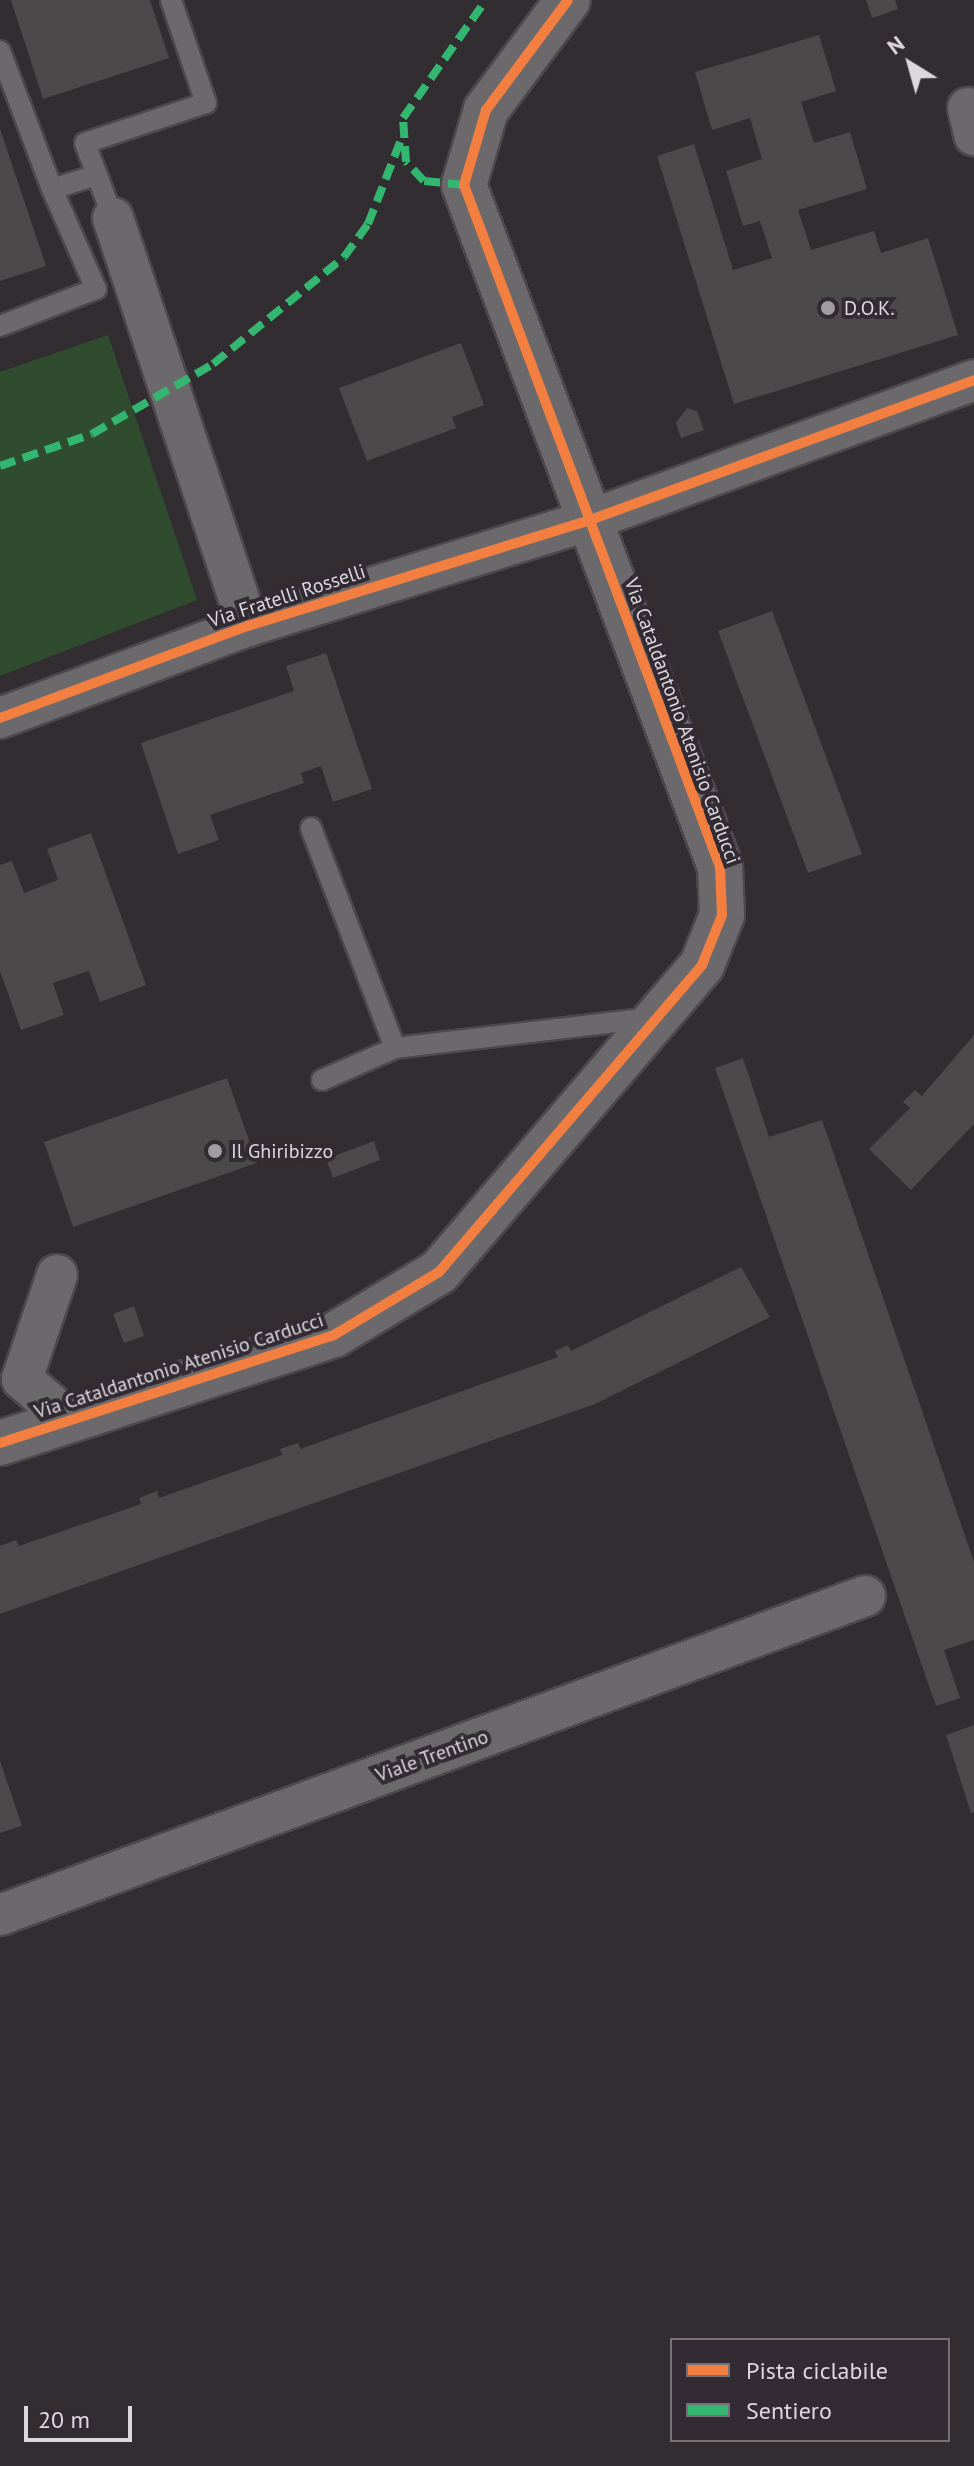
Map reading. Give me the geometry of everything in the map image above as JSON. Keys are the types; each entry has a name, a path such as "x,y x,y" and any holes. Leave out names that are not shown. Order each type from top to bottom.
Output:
{"street":[{"name":"Via Cataldantonio Atenisio Carducci","path":"0,1443 334,1335 439,1272 702,965 722,915 720,867 464,185 486,110 568,0"},
{"name":"Via Fratelli Rosselli","path":"113,218 248,626"},
{"name":"Via Fratelli Rosselli","path":"0,718 248,626 590,520 974,380"},
{"path":"57,1275 22,1379 70,1421"},
{"name":"Viale Trentino","path":"0,1915 865,1596"}],"lane":[{"path":"113,218 85,143 206,103 171,0"},
{"path":"0,51 52,189 96,289 0,326"},
{"path":"52,189 97,175"},
{"path":"311,828 395,1048"},
{"path":"322,1080 395,1048 658,1017"}],"green space":[{"path":"108,335 197,600 0,676 0,372"}],"building":[{"path":"11,0 150,0 169,58 43,99"},
{"path":"866,0 895,0 898,9 872,18"},
{"path":"819,35 836,91 801,102 814,143 850,132 867,189 798,210 811,250 874,231 881,253 928,238 958,335 734,404 657,156 694,144 733,270 772,258 760,221 743,226 726,171 762,159 750,118 712,130 695,72"},
{"path":"0,129 46,266 0,281"},
{"path":"461,343 484,405 452,417 456,428 367,461 339,388"},
{"path":"687,408 697,411 704,430 681,438 676,423"},
{"path":"772,611 862,854 808,873 718,631"},
{"path":"326,653 372,789 333,802 321,766 301,773 304,783 210,815 219,840 178,854 141,743 294,691 286,666"},
{"path":"91,833 146,985 100,1002 89,971 53,983 64,1015 21,1030 0,971 0,865 12,861 24,893 58,880 47,849"},
{"path":"974,1035 974,1124 911,1190 869,1149 910,1108 903,1102 915,1090 922,1096"},
{"path":"743,1058 769,1137 822,1120 974,1562 974,1640 944,1650 960,1698 936,1706 715,1068"},
{"path":"227,1078 257,1163 73,1227 44,1142"},
{"path":"374,1141 380,1160 333,1178 326,1159"},
{"path":"741,1267 770,1317 595,1404 0,1614 0,1546 16,1540 19,1546 141,1504 139,1498 157,1491 159,1498 282,1455 280,1449 298,1443 300,1449 558,1357 555,1351 568,1345 571,1351"},
{"path":"134,1306 144,1336 124,1343 113,1314"},
{"path":"974,1725 974,1812 971,1813 946,1735"},
{"path":"0,1761 22,1826 0,1833"}],"marked path":[{"path":"464,185 424,181 406,162 403,118 486,0"},
{"path":"0,466 92,434 213,364 344,257 368,224 401,140"}],"cycle path":[{"path":"0,1443 334,1335 439,1272 702,965 722,915 720,867 464,185 486,110 568,0"},
{"path":"0,718 248,626 590,520 974,380"}],"place":[{"name":"D.O.K.","path":"828,308"},
{"name":"Il Ghiribizzo","path":"215,1151"}]}
